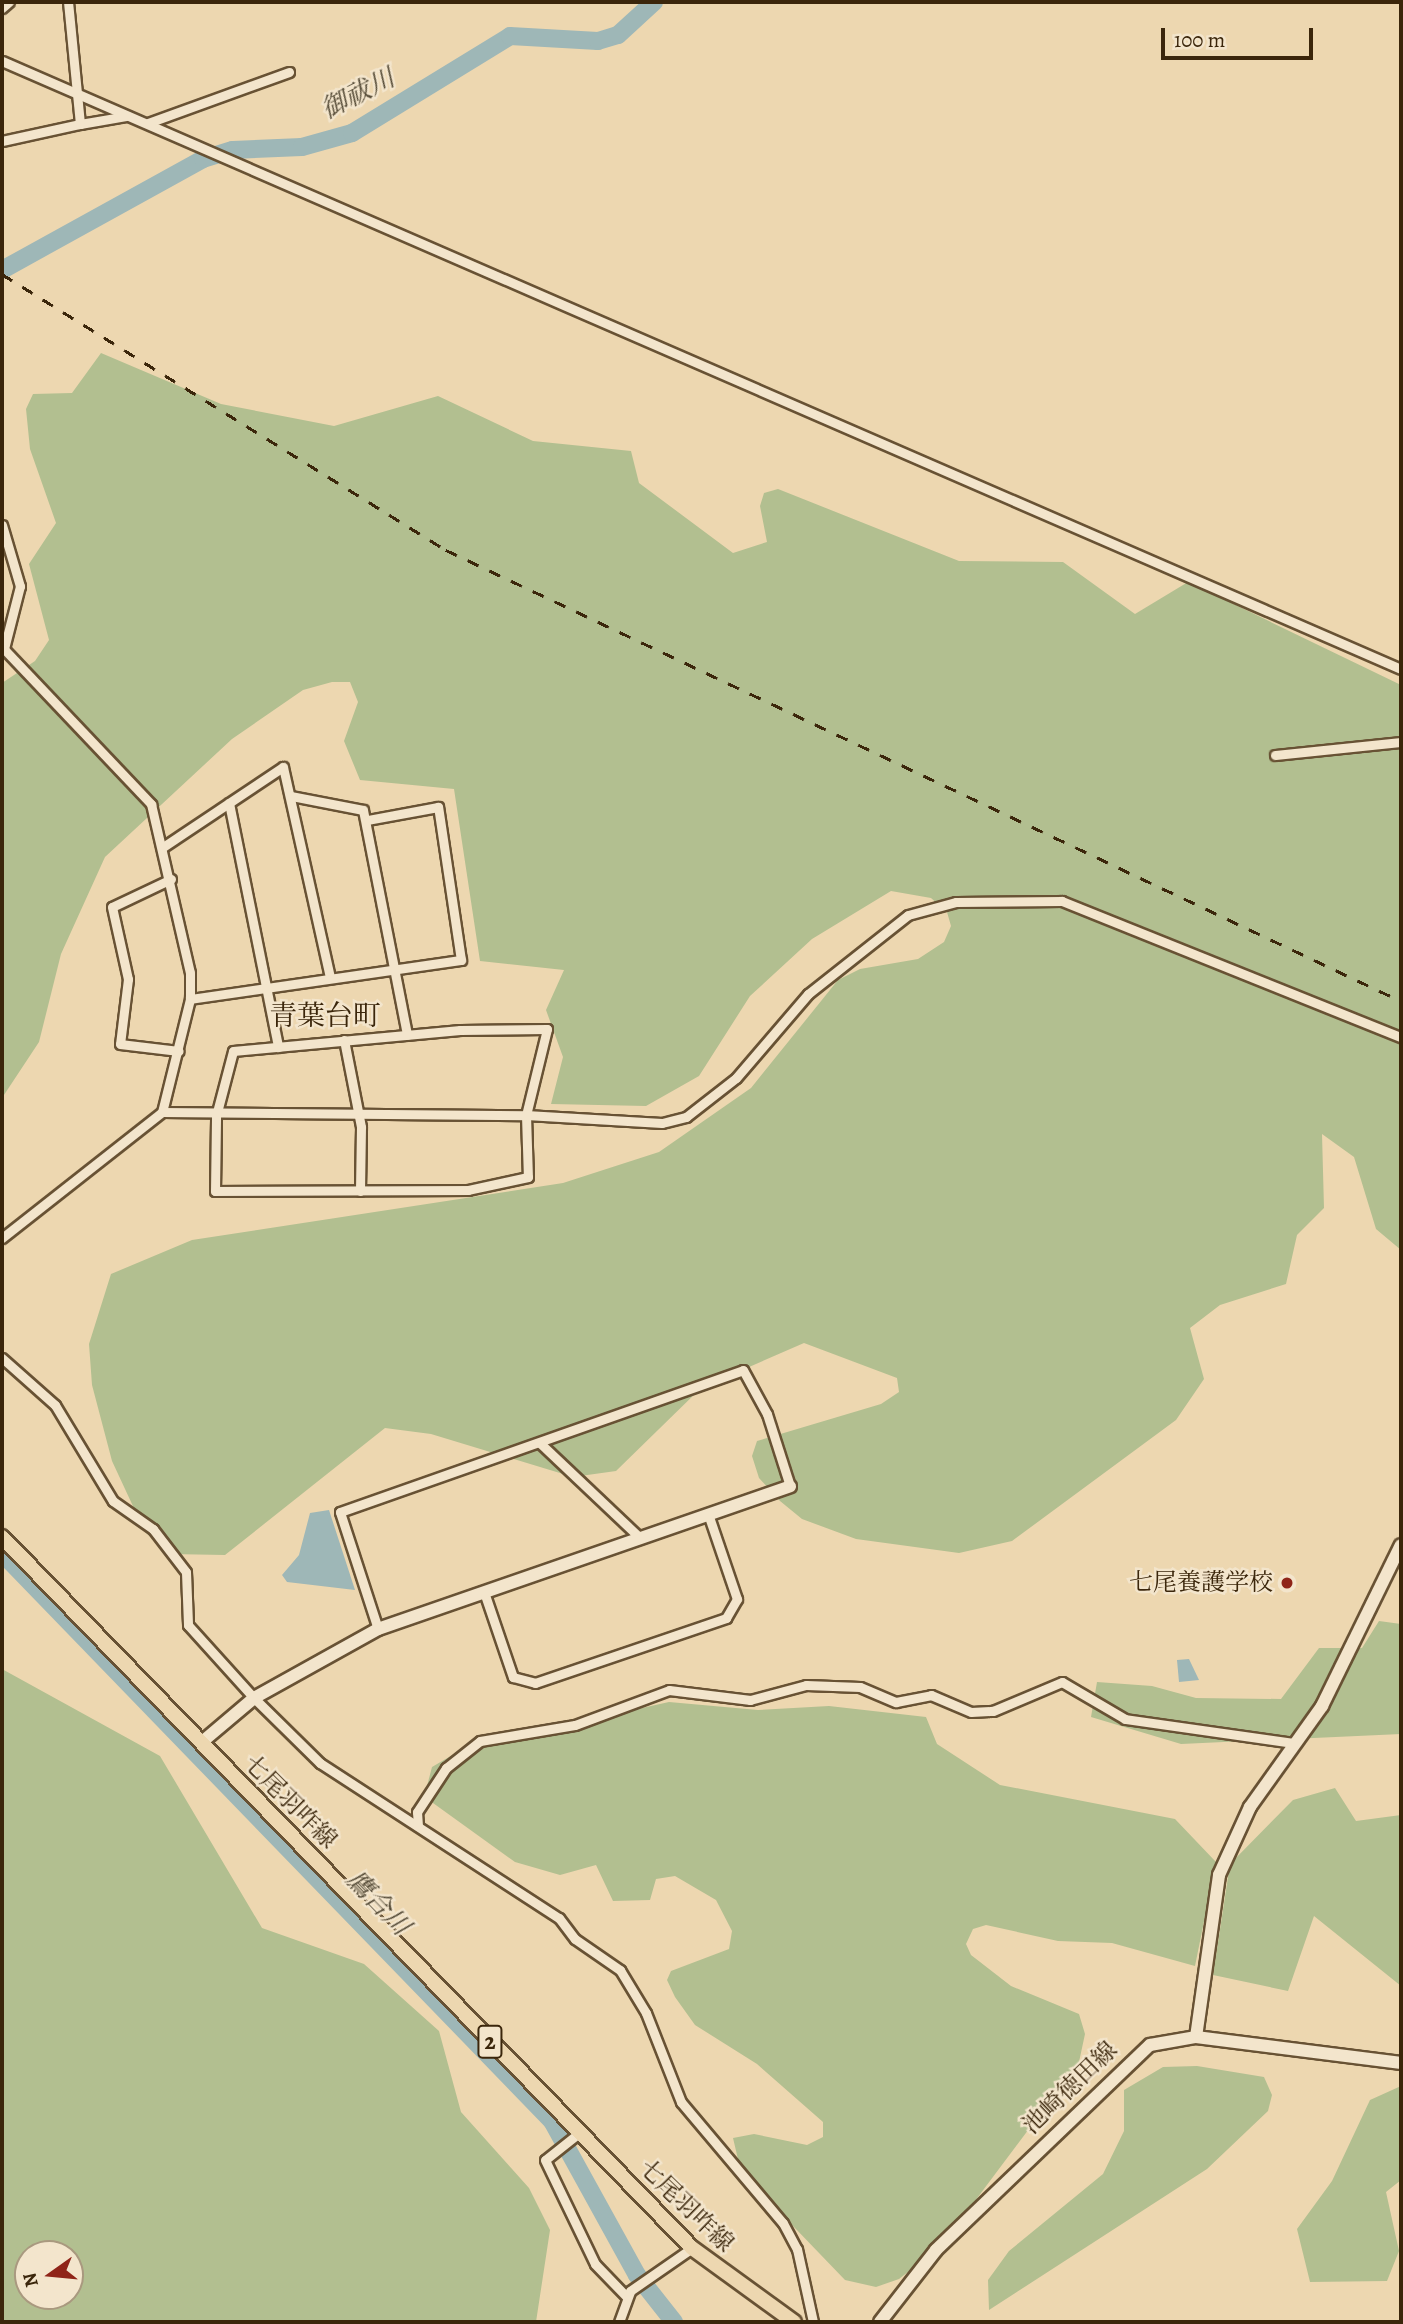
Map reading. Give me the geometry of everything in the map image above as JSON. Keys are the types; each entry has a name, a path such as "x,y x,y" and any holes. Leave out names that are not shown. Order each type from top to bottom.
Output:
{"main road":[{"name":"七尾羽咋線","path":"2,1537 692,2248 794,2322"}],"street":[{"path":"2,8 9,2"},
{"path":"68,2 80,124"},
{"path":"2,61 240,161 1401,669"},
{"path":"148,123 289,72"},
{"path":"2,141 129,116"},
{"path":"2,525 20,586 4,649 151,804 171,879 190,999 162,1112 2,1238"},
{"path":"1275,755 1401,742"},
{"path":"163,847 283,767 330,978"},
{"path":"290,796 359,806 368,820 407,1035"},
{"path":"229,803 278,1047"},
{"path":"190,999 460,960 438,807 368,820"},
{"path":"171,879 112,907 128,979 120,1044 179,1051"},
{"path":"162,1112 216,1116 526,1115 662,1123 686,1117 736,1078 808,994 908,915 956,902 1062,901 1401,1037"},
{"path":"547,1029 526,1115 528,1177 468,1190 215,1191 216,1116 233,1051 407,1035 547,1029"},
{"path":"344,1040 360,1115 360,1191"},
{"path":"2,1358 55,1405 113,1501 153,1529 186,1572 188,1625 254,1698 320,1763 559,1918 575,1939 620,1970 651,2022 681,2102 793,2240 813,2322"},
{"path":"202,1742 254,1698 378,1629 790,1486 767,1415 743,1370 340,1512 378,1629"},
{"path":"540,1443 640,1538"},
{"path":"484,1592 513,1677 535,1683 726,1618 737,1598 708,1514"},
{"path":"1196,2037 1219,1875 1250,1807 1322,1706 1401,1545"},
{"path":"418,1826 417,1812 446,1768 481,1741 575,1725 669,1690 750,1700 806,1685 860,1687 896,1702 931,1695 971,1712 993,1711 1062,1682 1125,1719 1294,1743"},
{"name":"池崎徳田線","path":"880,2322 936,2250 1131,2057 1169,2039 1196,2037 1401,2063"},
{"path":"578,2133 545,2160 595,2264 627,2297"},
{"path":"619,2322 627,2297 635,2287 692,2248"}],"green space":[{"path":"101,353 221,404 334,426 438,396 533,441 631,451 639,483 733,553 767,542 760,506 764,493 778,489 959,561 1063,562 1135,614 1188,582 1401,685 1401,1250 1376,1229 1354,1157 1322,1134 1324,1208 1297,1235 1286,1284 1220,1305 1190,1328 1204,1379 1176,1420 1012,1541 959,1553 856,1539 802,1519 780,1501 759,1478 752,1456 757,1441 881,1404 899,1392 897,1378 804,1343 701,1388 616,1471 573,1477 431,1434 385,1428 225,1555 169,1554 145,1532 112,1461 92,1385 89,1344 111,1274 192,1240 563,1183 659,1152 751,1088 838,980 860,969 918,959 944,942 951,926 947,912 931,898 891,891 812,939 750,996 699,1076 646,1106 551,1104 563,1057 546,1010 564,970 480,961 454,789 360,780 344,741 358,702 350,682 332,682 303,690 232,739 105,857 61,954 39,1042 2,1098 2,683 35,661 49,640 29,564 56,523 30,449 26,409 33,394 72,393"},
{"path":"1379,1621 1401,1624 1401,1734 1181,1744 1091,1717 1097,1682 1152,1686 1196,1698 1281,1699 1319,1648 1362,1648"},
{"path":"2,1669 160,1756 262,1928 364,1964 439,2031 461,2112 529,2188 550,2230 536,2322 2,2322"},
{"path":"669,1702 758,1710 829,1706 926,1717 937,1744 1000,1785 1175,1819 1216,1862 1195,1966 1112,1943 1058,1941 986,1925 973,1929 966,1944 971,1955 1011,1986 1079,2014 1085,2034 1079,2062 942,2245 899,2279 876,2287 845,2280 741,2172 733,2138 754,2134 807,2145 823,2137 823,2122 757,2064 695,2025 675,1997 667,1980 671,1971 729,1949 732,1931 716,1900 675,1876 656,1879 650,1900 613,1901 596,1865 560,1875 515,1862 433,1803 427,1786 432,1767 466,1747"},
{"path":"1335,1788 1356,1821 1401,1815 1401,1986 1314,1916 1288,1991 1213,1975 1230,1864 1293,1800"},
{"path":"1197,2066 1264,2077 1272,2095 1268,2111 1207,2169 989,2310 988,2280 1009,2251 1103,2174 1124,2131 1124,2090 1163,2067"},
{"path":"1401,2086 1401,2180 1386,2192 1399,2251 1387,2281 1310,2282 1297,2229 1332,2181 1370,2100"}],"water":[{"path":"329,1510 355,1590 287,1582 282,1575 299,1555 310,1513"},
{"path":"1189,1659 1199,1680 1179,1682 1177,1660"}],"waterway":[{"name":"御祓川","path":"2,270 203,159 233,150 302,147 352,133 510,36 598,41 618,35 654,2"},
{"name":"鷹合川","path":"2,1553 552,2121 637,2275 674,2322"}],"railway":[{"path":"2,274 446,550 1401,1001"}],"place":[{"name":"七尾養護学校","path":"1287,1583"}],"district":[{"name":"青葉台町","path":"325,1016"}]}
